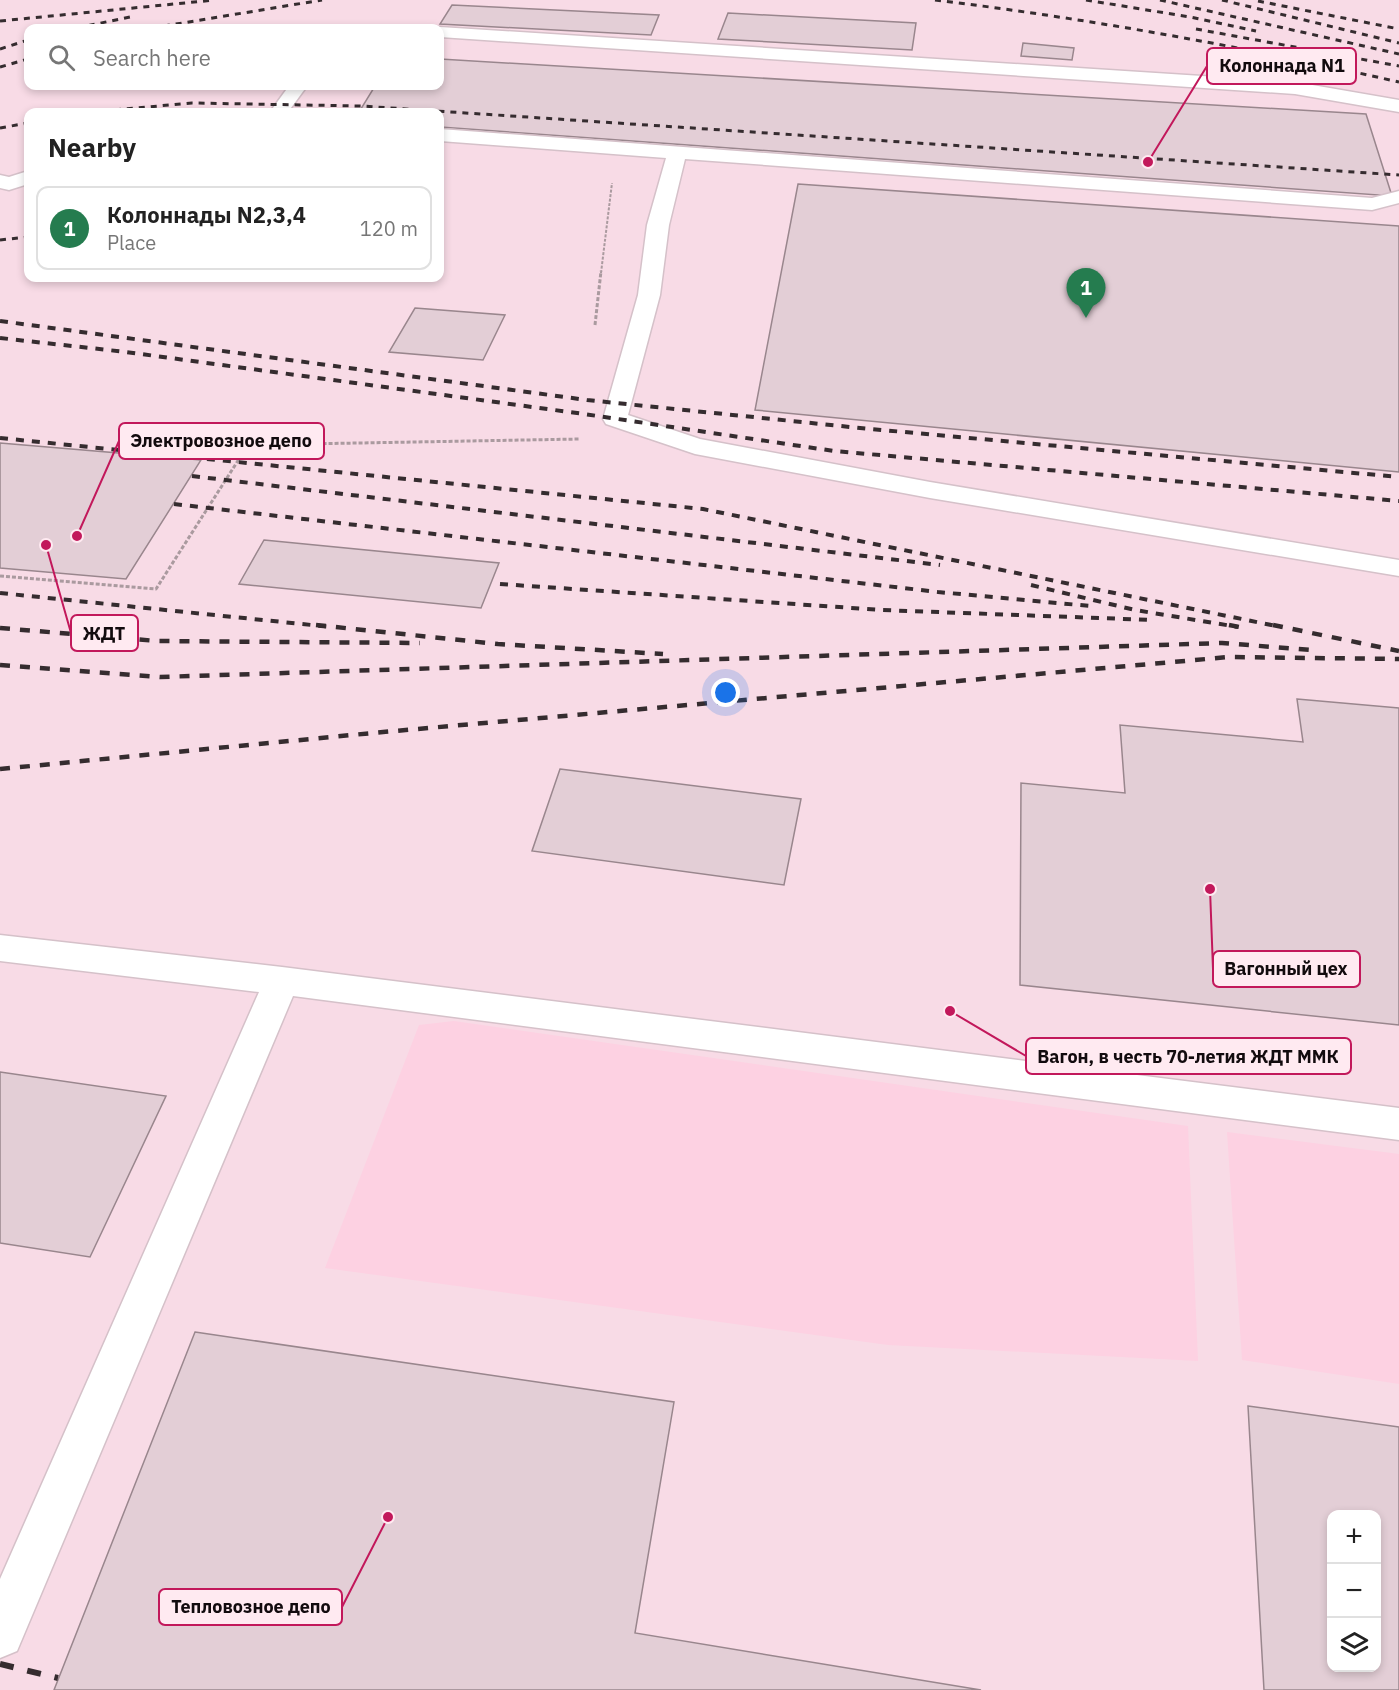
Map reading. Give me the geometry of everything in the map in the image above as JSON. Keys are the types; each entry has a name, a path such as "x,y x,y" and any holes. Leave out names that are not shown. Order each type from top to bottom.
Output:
{"lane":[{"path":"444,32 1295,88 1399,106"},
{"path":"282,108 295,90"},
{"path":"444,135 1372,204 1399,197"},
{"path":"677,153 658,225 649,296 615,419 695,446 930,490 1399,568"},
{"path":"0,948 282,981 1399,1124"},
{"path":"0,1634 282,981"}],"path":[{"path":"594,333 612,182"},
{"path":"0,576 156,590 248,445 583,439 583,431"}],"shaded area":[{"path":"0,0 1399,0 1399,1690 0,1690"},
{"path":"454,1021 1188,1126 1198,1361 888,1345 325,1268 419,1025"},
{"path":"1227,1132 1399,1154 1399,1384 1242,1360"}],"building":[{"path":"452,5 659,15 651,35 440,24"},
{"path":"728,13 916,23 912,50 718,39"},
{"path":"1023,43 1074,48 1072,60 1021,56"},
{"path":"444,59 1366,114 1392,196 444,127 444,108 361,108 373,90 444,90"},
{"path":"798,184 1399,226 1399,472 755,410"},
{"path":"415,308 505,315 483,360 389,352"},
{"path":"0,443 201,460 126,579 0,568"},
{"path":"264,540 499,563 481,608 239,584"},
{"path":"1297,699 1399,708 1399,1025 1020,985 1021,783 1125,793 1120,725 1303,742"},
{"path":"560,769 801,799 784,885 532,851"},
{"path":"0,1072 166,1096 90,1257 0,1243"},
{"path":"195,1332 674,1402 635,1633 981,1690 54,1690"},
{"path":"1248,1406 1399,1427 1399,1690 1264,1690"}],"railway":[{"path":"0,21 215,0"},
{"path":"176,24 322,0"},
{"path":"935,0 1168,35 1399,82"},
{"path":"1086,0 1190,17 1256,31"},
{"path":"1160,0 1399,54"},
{"path":"1222,0 1399,43"},
{"path":"1258,1 1399,29"},
{"path":"96,24 130,17"},
{"path":"1196,29 1399,66"},
{"path":"0,49 24,41"},
{"path":"0,67 24,60"},
{"path":"136,108 192,103 391,108"},
{"path":"444,112 1399,175"},
{"path":"0,128 24,124"},
{"path":"0,240 24,237"},
{"path":"0,321 587,400 860,428 1399,477"},
{"path":"0,338 126,352 584,414 834,451 1399,501"},
{"path":"0,438 703,509 1281,627"},
{"path":"192,476 940,565"},
{"path":"174,504 938,592 1090,606"},
{"path":"500,584 882,610 1153,620"},
{"path":"1031,585 1135,610 1238,627"},
{"path":"0,593 331,627"},
{"path":"316,625 498,644 663,654"},
{"path":"1229,625 1245,628"},
{"path":"1273,625 1399,651"},
{"path":"0,628 157,641 420,643"},
{"path":"0,665 160,677 1222,643 1312,650"},
{"path":"0,769 383,732 1229,657 1399,659"},
{"path":"0,1664 58,1678"}],"place":[{"name":"Колоннада N1","path":"1148,162"},
{"name":"Колоннады N2,3,4","path":"1086,318"},
{"name":"Электровозное депо","path":"77,536"},
{"name":"ЖДТ","path":"46,545"},
{"name":"Вагонный цех","path":"1210,889"},
{"name":"Вагон, в честь 70-летия ЖДТ ММК","path":"950,1011"},
{"name":"Тепловозное депо","path":"388,1517"}]}
